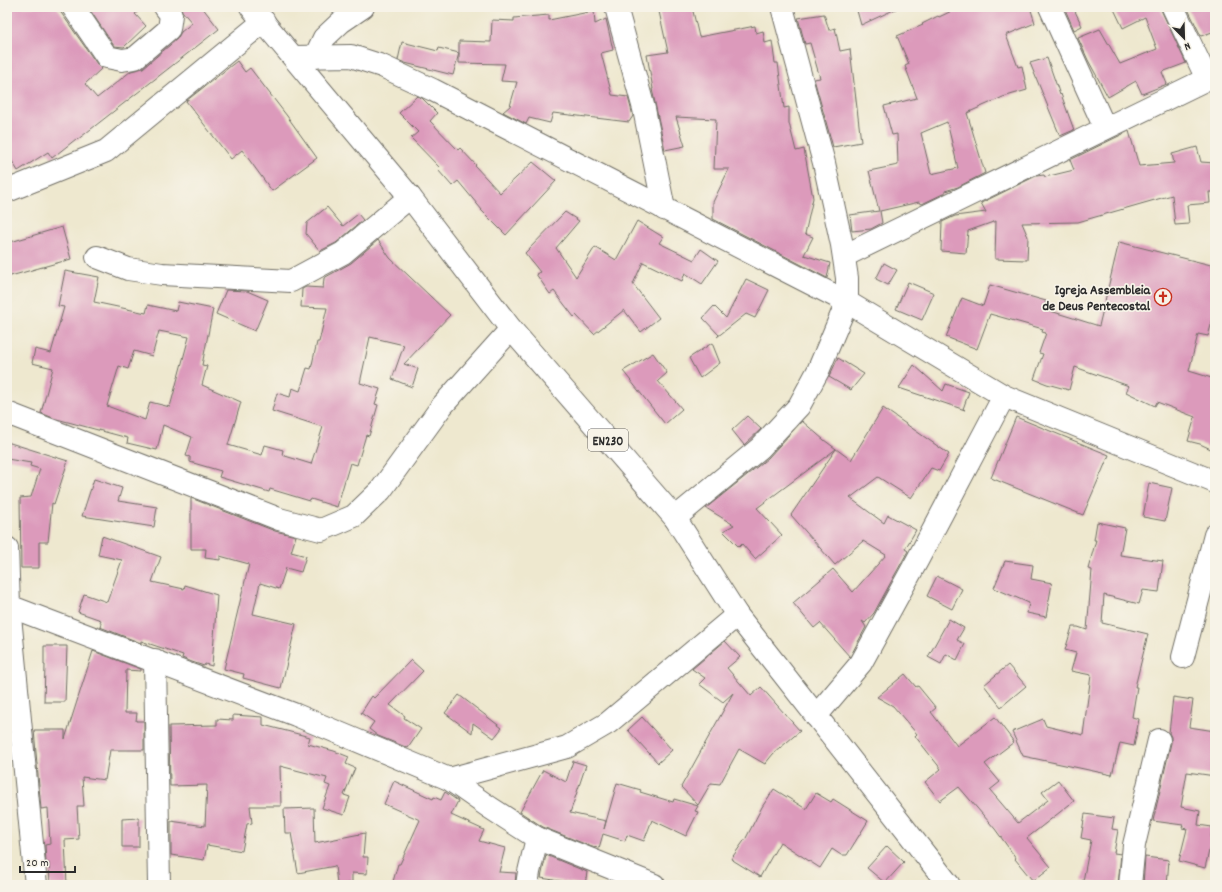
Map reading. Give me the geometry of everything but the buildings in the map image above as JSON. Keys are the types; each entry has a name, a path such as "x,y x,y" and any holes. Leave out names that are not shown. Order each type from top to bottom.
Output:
{"street":[{"path":"73,7 107,57 122,60 135,58 169,29 171,15 165,7"},
{"path":"304,57 341,22 363,7"},
{"path":"616,7 644,109 664,209"},
{"path":"675,518 760,448 799,406 818,371 847,302 847,278 844,256 824,163 782,7"},
{"path":"1050,7 1105,128"},
{"path":"844,256 1211,77 1173,7"},
{"path":"7,191 106,151 258,14"},
{"name":"EN230","path":"258,14 304,57 511,329 675,518 737,615 949,885"},
{"path":"304,57 351,56 382,66 433,90 847,302 1004,396 1215,482"},
{"path":"97,257 128,269 162,274 291,281 343,253 410,197"},
{"path":"7,413 279,519 321,530 354,516 382,490 442,406 511,329"},
{"path":"816,716 861,663 1004,396"},
{"path":"1183,657 1215,535"},
{"path":"7,548 9,606 36,885"},
{"path":"9,606 155,660 212,684 296,715 449,780 489,808 537,838 654,885"},
{"path":"449,780 567,747 595,731 608,723 737,615"},
{"path":"155,660 159,885"},
{"path":"1130,885 1134,845 1159,740"},
{"path":"527,885 537,838"}],"place":[{"name":"Igreja Assembleia de Deus Pentecostal","path":"1163,297"}]}
